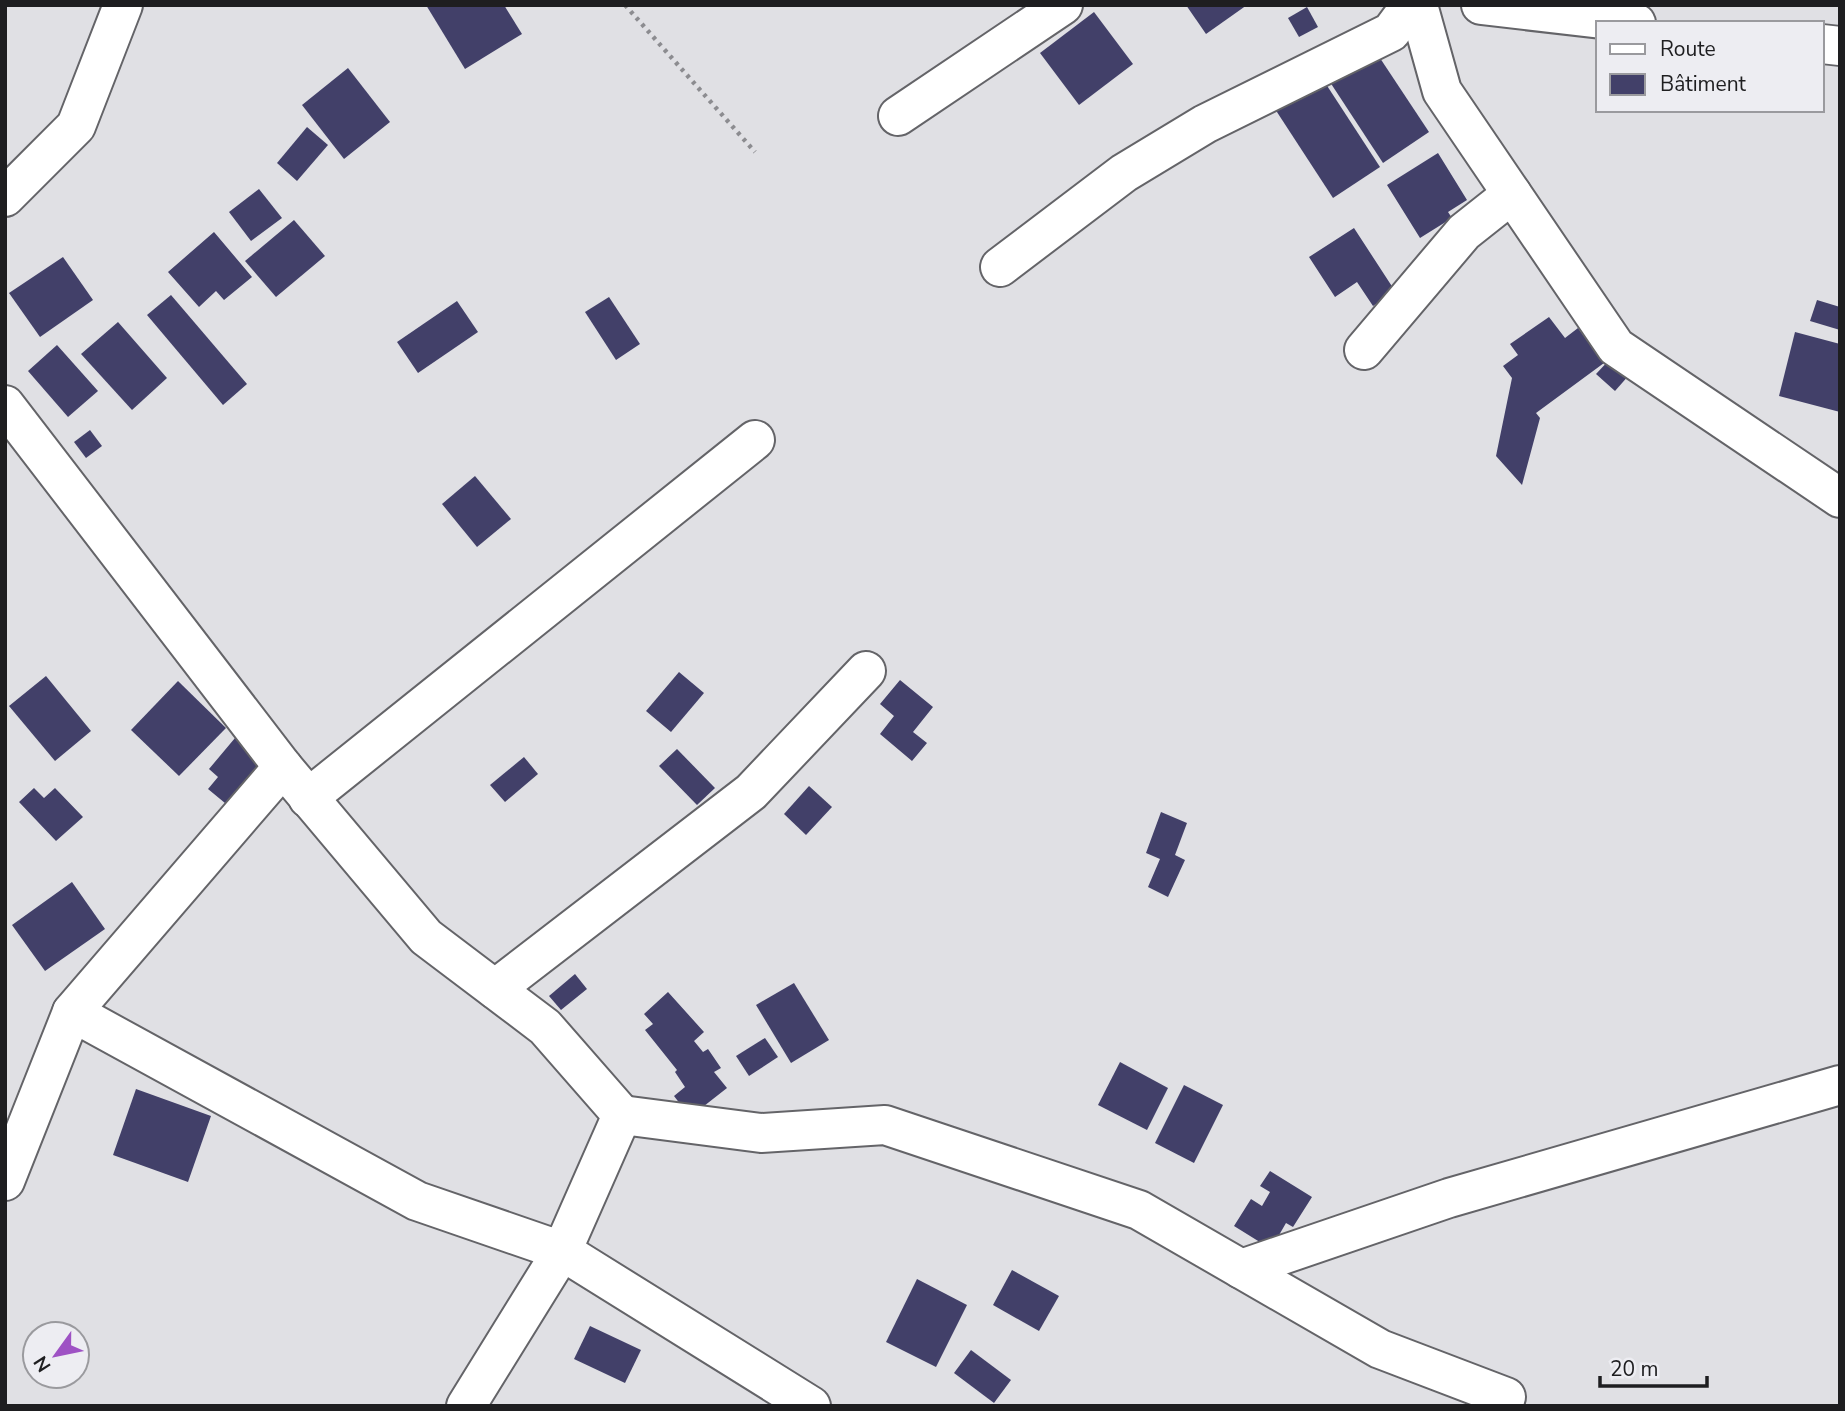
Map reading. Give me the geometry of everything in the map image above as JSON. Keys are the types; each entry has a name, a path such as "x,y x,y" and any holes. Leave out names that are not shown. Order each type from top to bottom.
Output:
{"street":[{"path":"5,197 76,126 123,5"},
{"path":"898,116 1063,5"},
{"path":"1000,267 1124,173 1205,124 1391,32 1411,5"},
{"path":"1419,5 1442,91 1616,347 1840,498"},
{"path":"1481,5 1619,21"},
{"path":"1364,349 1464,232 1512,194"},
{"path":"5,405 283,767 426,937 545,1027 622,1115 761,1133 885,1125 1139,1210 1380,1349 1506,1397"},
{"path":"308,798 755,440"},
{"path":"495,989 751,792 866,671"},
{"path":"5,1181 72,1012 283,767"},
{"path":"72,1012 417,1201 562,1251 811,1406"},
{"path":"1241,1269 1450,1198 1840,1085"},
{"path":"466,1406 562,1251 622,1115"}],"path":[{"path":"625,5 755,152"}],"building":[{"path":"426,5 504,5 522,34 465,69"},
{"path":"1186,5 1247,5 1206,34"},
{"path":"1307,7 1318,27 1299,37 1288,18"},
{"path":"1094,12 1133,64 1079,105 1040,53"},
{"path":"1372,46 1429,132 1383,163 1326,76"},
{"path":"348,68 390,122 344,159 302,105"},
{"path":"1322,78 1380,167 1333,198 1275,109"},
{"path":"307,127 328,145 297,181 277,163"},
{"path":"1438,153 1467,200 1448,212 1452,218 1420,238 1387,185"},
{"path":"259,189 282,218 251,241 229,212"},
{"path":"294,220 325,256 276,297 245,261"},
{"path":"1354,228 1395,291 1373,306 1357,282 1335,297 1309,257"},
{"path":"214,232 252,277 224,300 216,291 199,307 168,272"},
{"path":"63,257 93,300 40,337 9,293"},
{"path":"171,295 247,384 223,405 147,315"},
{"path":"609,297 640,344 616,360 585,312"},
{"path":"1817,300 1840,307 1840,330 1810,321"},
{"path":"457,301 478,332 418,373 397,342"},
{"path":"1549,317 1565,338 1578,328 1604,363 1536,413 1540,418 1522,485 1496,456 1512,378 1503,366 1518,355 1510,344"},
{"path":"118,322 167,378 132,410 81,354"},
{"path":"1795,332 1840,344 1840,412 1779,396"},
{"path":"57,345 98,391 68,417 28,371"},
{"path":"1612,357 1630,374 1615,391 1596,374"},
{"path":"90,430 102,446 86,458 74,442"},
{"path":"475,476 511,519 477,547 442,504"},
{"path":"679,672 704,693 671,732 646,711"},
{"path":"46,676 91,731 55,761 9,706"},
{"path":"900,680 933,707 913,732 927,743 912,761 880,734 894,716 880,704"},
{"path":"178,681 226,728 179,776 131,730"},
{"path":"235,738 267,764 231,808 208,789 218,777 209,769"},
{"path":"677,749 715,788 697,805 659,766"},
{"path":"524,757 538,774 505,802 490,785"},
{"path":"809,786 832,807 806,835 784,814"},
{"path":"34,788 44,798 55,788 83,817 56,841 19,802"},
{"path":"1161,812 1187,823 1175,855 1185,860 1168,897 1148,887 1160,859 1146,853"},
{"path":"72,882 105,929 45,971 12,925"},
{"path":"575,974 587,989 561,1010 549,996"},
{"path":"794,983 829,1040 791,1063 756,1005"},
{"path":"668,992 704,1032 694,1041 703,1052 708,1049 721,1068 714,1072 727,1088 690,1117 674,1096 685,1087 675,1072 677,1070 645,1030 653,1024 644,1014"},
{"path":"765,1038 778,1057 749,1076 736,1056"},
{"path":"1120,1062 1168,1088 1147,1130 1098,1105"},
{"path":"1184,1085 1223,1105 1194,1163 1155,1143"},
{"path":"136,1089 211,1116 188,1182 113,1155"},
{"path":"1270,1171 1312,1197 1293,1227 1286,1223 1271,1249 1234,1226 1251,1199 1262,1206 1270,1192 1260,1186"},
{"path":"1012,1270 1059,1296 1039,1331 993,1305"},
{"path":"917,1279 967,1305 936,1367 886,1342"},
{"path":"590,1326 641,1350 625,1383 574,1359"},
{"path":"971,1350 1011,1380 994,1403 954,1373"}]}
